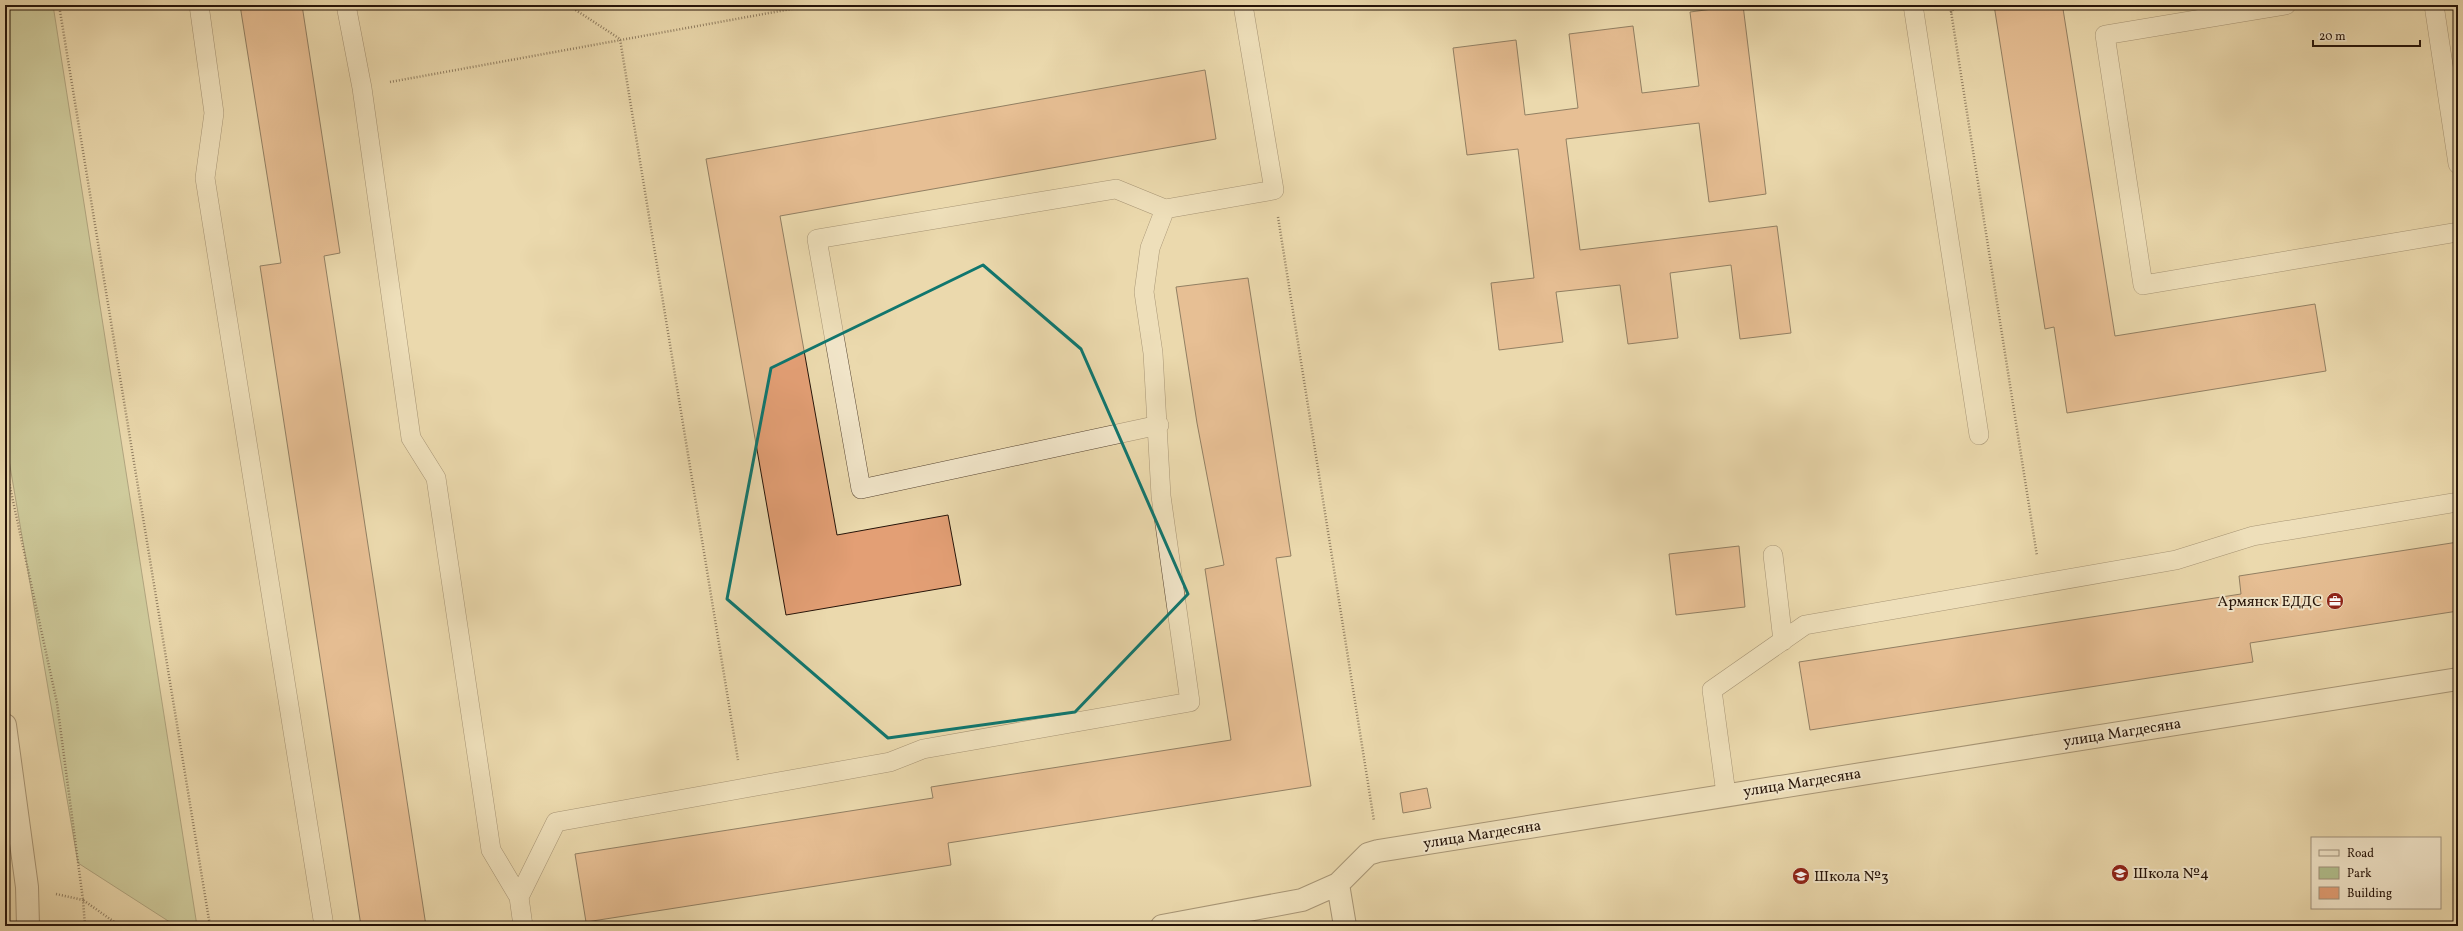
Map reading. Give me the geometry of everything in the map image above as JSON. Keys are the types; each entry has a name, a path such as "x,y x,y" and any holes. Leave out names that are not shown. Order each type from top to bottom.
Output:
{"street":[{"name":"улица Магдесяна","path":"1162,926 1302,900 1338,884 1368,854 1378,851 1726,794 2458,679"},
{"path":"5,725 27,887 28,926"},
{"path":"1338,884 1345,926"}],"lane":[{"path":"199,5 214,113 205,178 324,926"},
{"path":"346,5 362,88 411,438 436,478 491,850 519,897 523,926"},
{"path":"1158,425 861,489 818,239 1116,190 1165,209 1274,190 1243,5"},
{"path":"1913,5 1979,435"},
{"path":"2286,5 2105,35 2144,285 2458,232"},
{"path":"2434,5 2458,164"},
{"path":"519,897 556,822 890,762 923,749 1190,702 1161,496 1153,353 1144,292 1150,248 1165,209"},
{"path":"1726,794 1712,690 1805,625 2176,560 2253,536 2458,502"},
{"path":"1773,556 1783,641"}],"path":[{"path":"60,5 210,926"},
{"path":"568,5 620,40 742,788"},
{"path":"362,88 813,5"},
{"path":"1950,5 2041,584"},
{"path":"1951,14 1955,5"},
{"path":"1274,190 1378,851"},
{"path":"5,464 56,703 83,900 120,926"}],"highlighted area":[{"path":"983,265 1081,349 1188,594 1075,712 888,738 727,599 771,368"}],"green space":[{"path":"5,5 53,5 197,926 176,926 78,863 5,437"}],"building":[{"path":"240,5 302,5 340,253 324,256 426,926 361,926 260,266 281,263"},
{"path":"1743,5 1766,194 1709,202 1699,123 1566,139 1580,250 1777,226 1791,333 1740,339 1731,265 1670,273 1678,338 1628,344 1620,285 1556,292 1563,342 1499,350 1491,283 1534,278 1518,149 1467,155 1453,48 1516,40 1525,115 1578,108 1569,34 1633,26 1642,93 1699,86 1690,12"},
{"path":"1994,5 2087,5 2063,9 2115,336 2315,304 2326,371 2067,413 2054,327 2045,329"},
{"path":"1205,70 1216,139 780,216 837,535 948,515 961,585 786,615 706,159"},
{"path":"1248,278 1291,556 1276,558 1311,786 948,843 951,865 586,922 575,854 933,798 931,787 1231,740 1205,569 1224,565 1197,423 1176,287"},
{"path":"2458,542 2458,611 2250,643 2253,662 1810,730 1799,662 2241,594 2239,576"},
{"path":"1739,546 1745,607 1676,615 1669,554"},
{"path":"1427,788 1431,808 1403,813 1400,793"}],"place":[{"name":"Армянск ЕДДС","path":"2335,601"},
{"name":"Школа №4","path":"2120,873"},
{"name":"Школа №3","path":"1801,876"}]}
